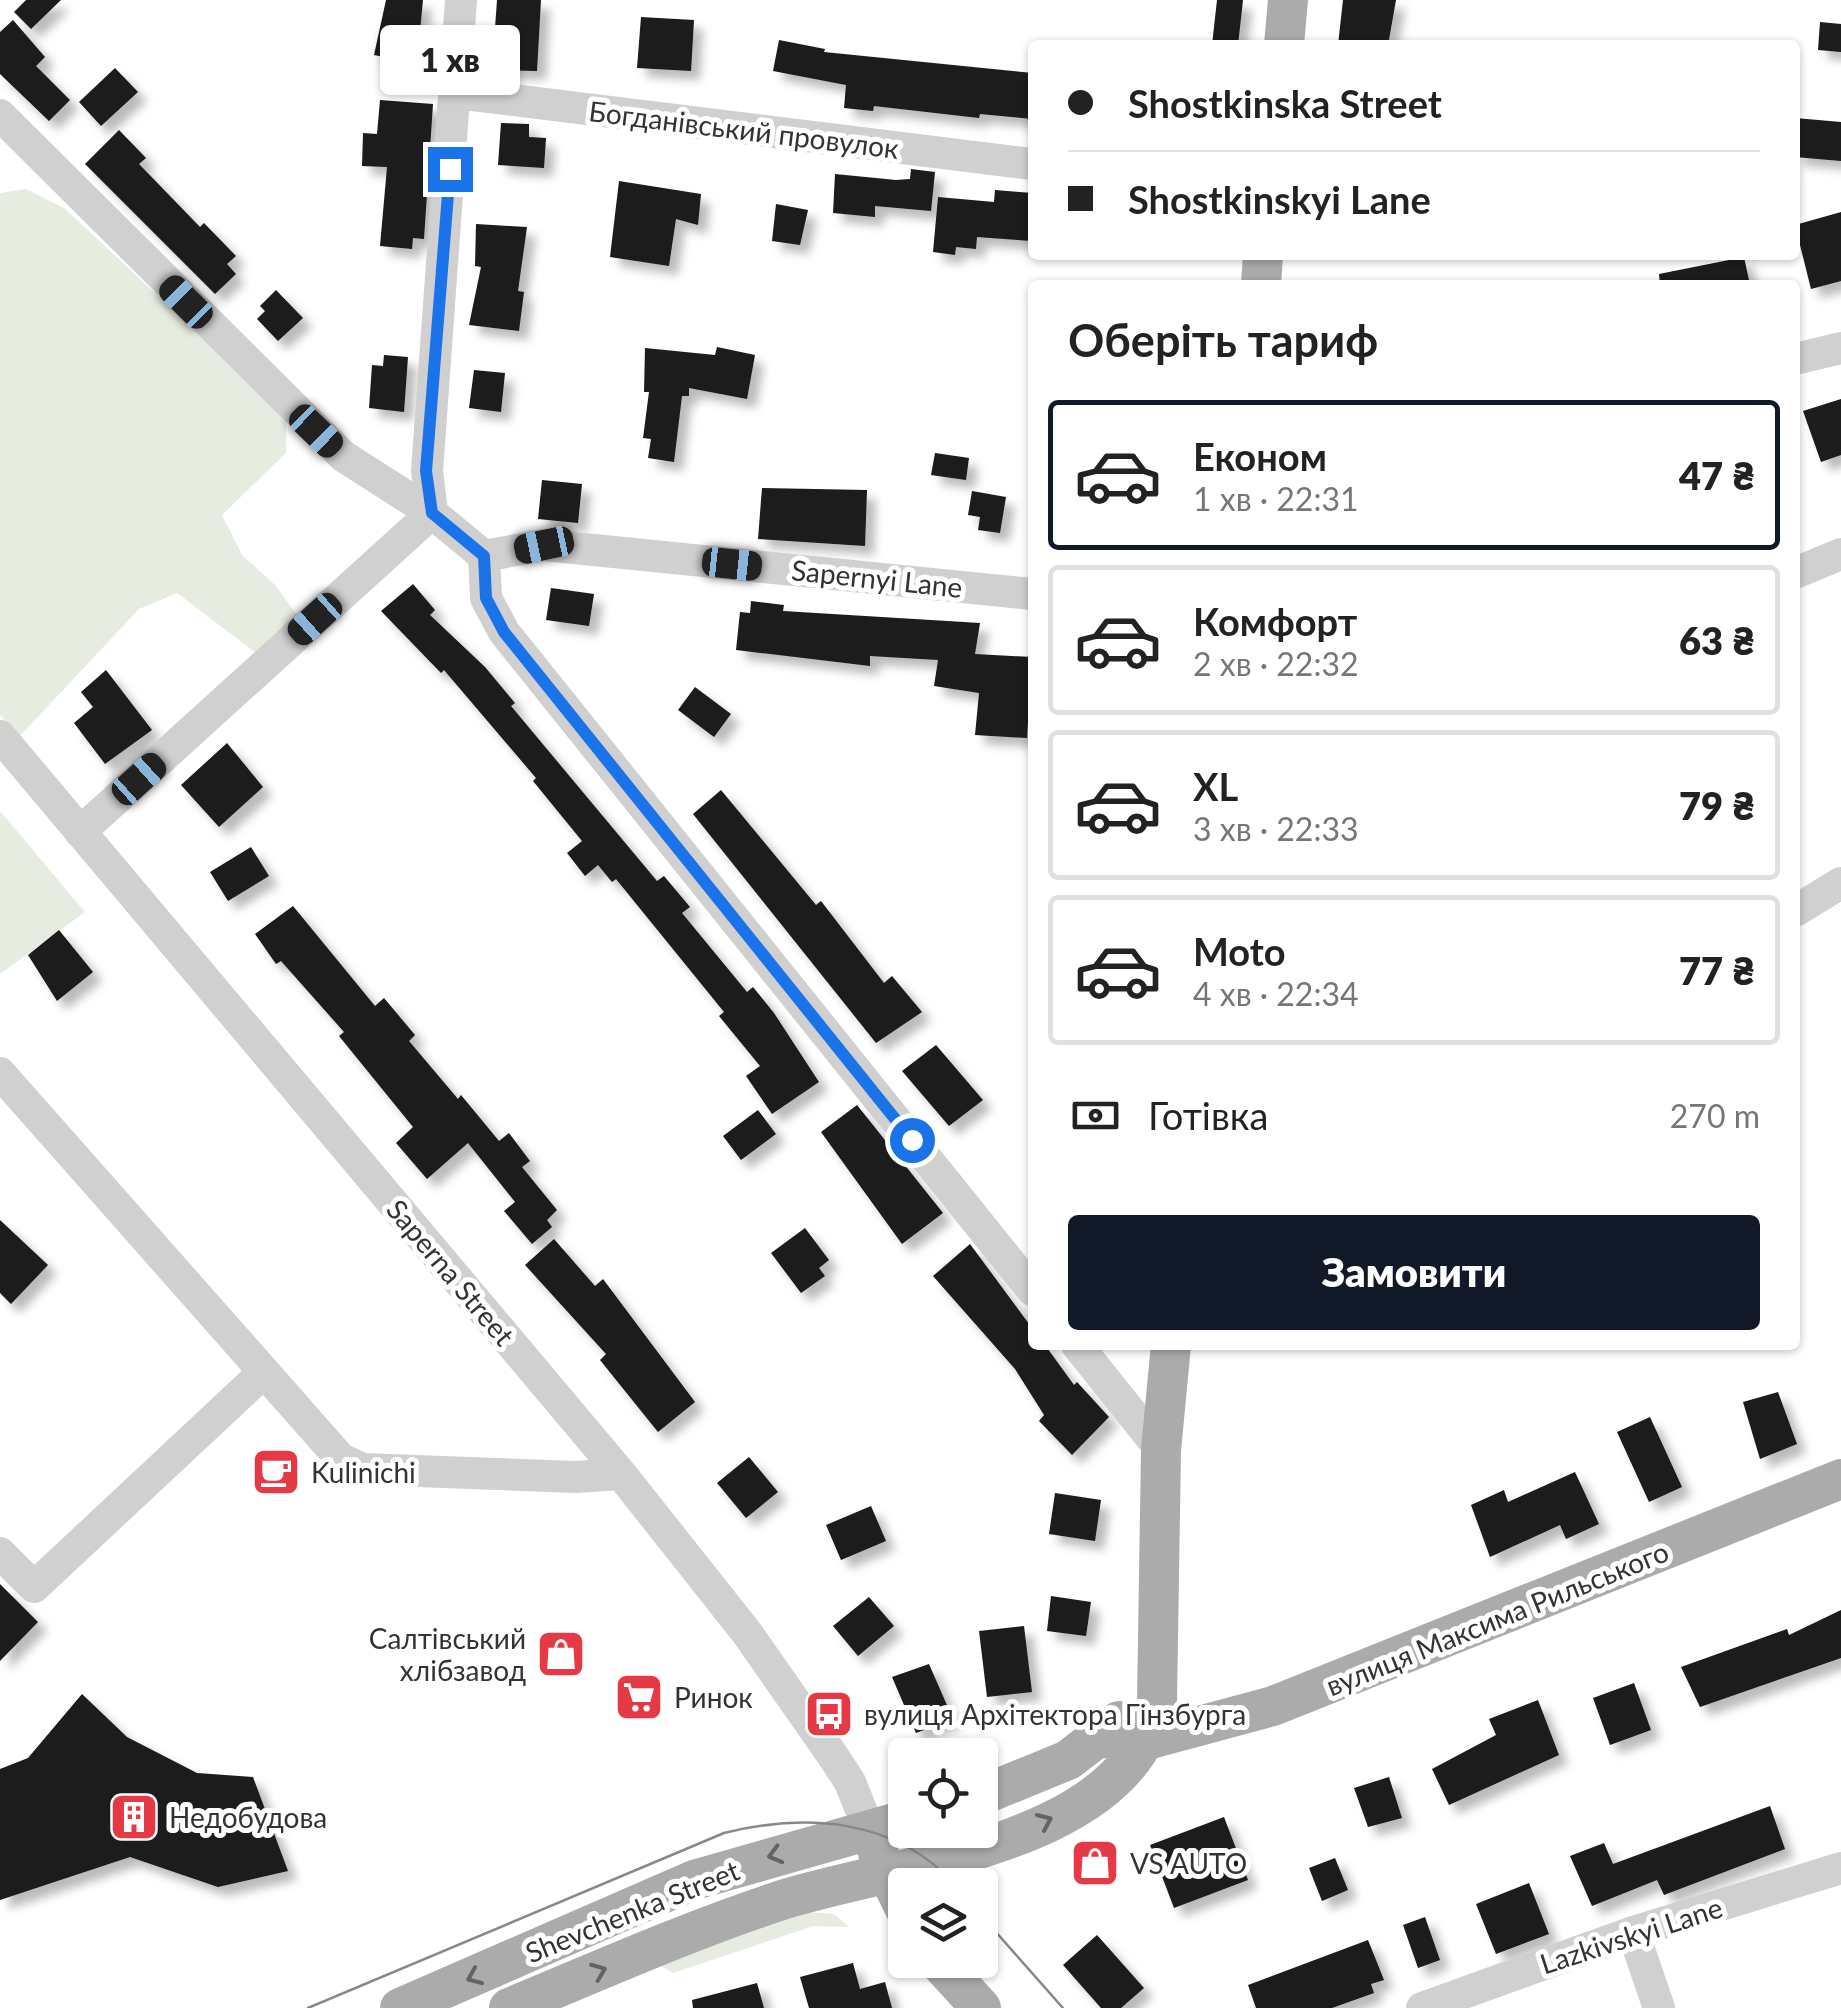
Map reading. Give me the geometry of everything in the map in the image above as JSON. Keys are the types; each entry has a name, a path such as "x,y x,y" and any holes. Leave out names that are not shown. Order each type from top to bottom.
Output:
{"main road":[{"path":"1284,40 1288,0"},
{"path":"942,1868 1087,1802 1117,1781 1147,1740 1157,1702 1162,1450 1171,1350"},
{"name":"вулиця Максима Рильського","path":"1101,1738 1147,1740 1273,1706 1839,1484"},
{"path":"998,1789 1068,1760 1101,1738 1158,1670"},
{"path":"887,1825 893,1868"},
{"name":"Shevchenka Street","path":"400,2008 694,1880 887,1825"},
{"name":"Shevchenka Street","path":"509,2008 778,1902 888,1893"},
{"path":"954,1978 981,2008"}],"street":[{"path":"432,513 426,471 462,0"},
{"name":"Богданівський провулок","path":"456,93 1028,164"},
{"path":"0,116 342,456 432,513 484,556 486,598 504,632 1028,1285"},
{"path":"1800,358 1841,348"},
{"path":"80,832 432,513"},
{"name":"Sapernyi Lane","path":"484,556 544,545 1028,594"},
{"path":"1800,570 1841,554"},
{"name":"Saperna Street","path":"0,736 621,1474 746,1632 850,1782 887,1825"},
{"path":"1800,908 1841,883"},
{"path":"0,1073 342,1459 364,1469 576,1477 621,1474"},
{"path":"1081,1350 1162,1450"},
{"path":"0,1553 34,1587 263,1373"},
{"name":"Lazkivskyi Lane","path":"1422,2008 1633,1932 1841,1868"},
{"path":"1633,1932 1660,2008"}],"shaded area":[{"path":"26,189 64,208 286,415 286,453 222,515 242,555 275,585 297,615 256,653 177,593 139,609 19,737 0,715 0,193"},
{"path":"0,811 85,912 0,974"},
{"path":"806,1912 834,1914 849,1927 813,1926 673,1973 659,1965"}],"building":[{"path":"26,0 61,0 31,29 14,12"},
{"path":"386,0 423,0 419,42 437,45 431,66 374,55"},
{"path":"497,0 541,0 537,71 492,70"},
{"path":"1217,0 1243,0 1239,40 1213,40"},
{"path":"1343,0 1396,0 1389,40 1339,40"},
{"path":"641,17 694,20 691,71 637,68"},
{"path":"13,20 45,57 36,66 70,100 49,121 0,74 0,32"},
{"path":"1820,22 1841,24 1841,52 1818,50"},
{"path":"779,40 825,49 824,52 1028,73 1028,119 980,114 979,118 874,106 873,111 844,108 846,85 773,71"},
{"path":"115,68 138,92 101,126 79,102"},
{"path":"380,100 433,104 424,239 413,238 412,249 380,246 387,167 362,166 363,133 377,134"},
{"path":"1800,118 1841,122 1841,161 1800,157"},
{"path":"501,123 529,124 529,137 546,138 544,168 498,165"},
{"path":"119,130 146,158 139,164 200,227 204,223 236,256 227,264 236,274 215,294 85,164"},
{"path":"911,169 935,172 931,211 875,206 875,217 833,213 835,174 896,180 910,179"},
{"path":"619,181 701,194 698,225 676,219 669,266 610,257"},
{"path":"995,190 1028,193 1028,241 977,237 976,249 956,247 955,255 933,252 938,197 994,202"},
{"path":"776,204 808,210 800,245 772,241"},
{"path":"1841,212 1841,281 1811,289 1800,245 1800,224"},
{"path":"476,224 527,227 518,291 524,292 519,331 469,325 481,267 475,266"},
{"path":"1745,260 1749,280 1660,280 1659,274"},
{"path":"276,290 303,318 278,341 257,319 265,311 260,306"},
{"path":"717,347 755,355 747,399 689,388 689,396 682,396 674,462 648,458 651,439 643,438 649,392 644,392 645,348 715,355"},
{"path":"384,355 408,357 404,412 369,408 372,365 383,366"},
{"path":"474,370 505,373 501,412 469,408"},
{"path":"1841,399 1841,455 1821,462 1803,411"},
{"path":"935,453 969,458 966,480 931,475"},
{"path":"542,480 582,484 578,523 538,519"},
{"path":"762,488 867,490 865,546 758,539"},
{"path":"972,491 1006,497 1000,533 978,530 980,517 968,515"},
{"path":"413,584 435,610 430,615 485,667 515,703 511,706 657,881 664,876 690,907 682,913 747,992 753,987 819,1082 772,1114 746,1076 760,1066 719,1016 724,1012 616,879 612,882 598,865 585,876 567,853 582,841 533,781 536,778 444,670 441,673 381,611"},
{"path":"551,588 594,594 589,626 546,620"},
{"path":"751,601 784,605 783,611 980,623 975,654 1028,657 1027,738 975,735 979,693 934,686 938,660 870,656 870,666 736,650 740,612 750,613"},
{"path":"106,670 152,730 105,764 74,723 93,707 81,692"},
{"path":"695,687 731,714 714,737 678,710"},
{"path":"227,743 263,787 219,827 181,785"},
{"path":"721,790 816,905 821,901 884,983 892,976 922,1012 876,1043 693,814"},
{"path":"251,847 269,876 228,901 210,872"},
{"path":"293,906 375,1006 384,998 415,1035 409,1041 458,1099 461,1095 499,1141 509,1133 530,1161 522,1167 557,1210 547,1220 552,1227 532,1244 504,1211 515,1202 468,1143 427,1179 396,1143 413,1127 339,1036 344,1032 281,961 276,964 255,934"},
{"path":"59,930 93,972 57,1001 28,955"},
{"path":"936,1045 983,1100 949,1126 902,1071"},
{"path":"857,1105 943,1213 902,1244 821,1132"},
{"path":"758,1110 776,1134 741,1160 723,1136"},
{"path":"0,1220 48,1265 11,1304 0,1293"},
{"path":"805,1228 829,1260 819,1268 825,1276 801,1293 771,1253"},
{"path":"554,1239 595,1286 603,1279 695,1402 658,1432 600,1360 606,1354 525,1265"},
{"path":"970,1244 1028,1323 1028,1350 1049,1350 1074,1385 1077,1382 1109,1417 1072,1455 1039,1421 1044,1415 1015,1369 933,1276"},
{"path":"1778,1392 1797,1444 1760,1459 1743,1402"},
{"path":"1650,1417 1682,1487 1649,1502 1617,1432"},
{"path":"749,1457 778,1492 746,1518 717,1483"},
{"path":"1575,1472 1599,1524 1566,1539 1560,1525 1490,1557 1471,1505 1504,1490 1508,1502"},
{"path":"1055,1493 1101,1500 1095,1541 1049,1534"},
{"path":"871,1506 886,1541 841,1560 826,1525"},
{"path":"0,1584 38,1622 0,1661"},
{"path":"1051,1596 1091,1602 1086,1636 1047,1631"},
{"path":"869,1597 894,1626 858,1656 833,1626"},
{"path":"1841,1610 1841,1658 1700,1707 1681,1667 1787,1629 1789,1635"},
{"path":"1024,1626 1032,1692 987,1697 979,1631"},
{"path":"929,1664 953,1719 916,1733 892,1677"},
{"path":"1634,1683 1651,1730 1610,1745 1593,1698"},
{"name":"Недобудова","path":"82,1694 127,1737 197,1773 253,1777 288,1871 218,1887 130,1857 0,1900 0,1769 28,1758"},
{"path":"1538,1700 1559,1755 1449,1805 1432,1769 1496,1735 1489,1719"},
{"path":"1389,1777 1402,1818 1368,1827 1354,1788"},
{"path":"1770,1806 1785,1849 1664,1895 1657,1880 1592,1906 1570,1856 1604,1843 1613,1864"},
{"path":"1224,1817 1248,1880 1174,1908 1150,1845"},
{"path":"1335,1858 1348,1890 1322,1901 1309,1868"},
{"path":"1529,1883 1549,1934 1496,1954 1476,1904"},
{"path":"1425,1917 1440,1960 1418,1968 1403,1925"},
{"path":"1097,1935 1144,1988 1121,2008 1101,2008 1063,1965"},
{"path":"1368,1940 1384,1980 1371,1984 1374,1993 1332,2008 1256,2008 1248,1985"},
{"path":"853,1963 860,1989 885,1982 892,2008 809,2008 800,1977"},
{"path":"757,1983 764,2008 693,2008 692,2000"}],"tram line":[{"path":"308,2008 724,1833 786,1823 848,1826 905,1846 936,1868"},
{"path":"998,1934 1063,2008"}],"place":[{"name":"Kulinichi","path":"276,1472"},
{"name":"Салтівський хлібзавод","path":"561,1654"},
{"name":"Ринок","path":"639,1697"},
{"name":"вулиця Архітектора Гінзбурга","path":"829,1714"},
{"name":"Недобудова","path":"134,1817"},
{"name":"VS AUTO","path":"1095,1863"}],"route":[{"path":"450,169 426,471 432,513 484,556 486,598 504,632 912,1140"}]}
